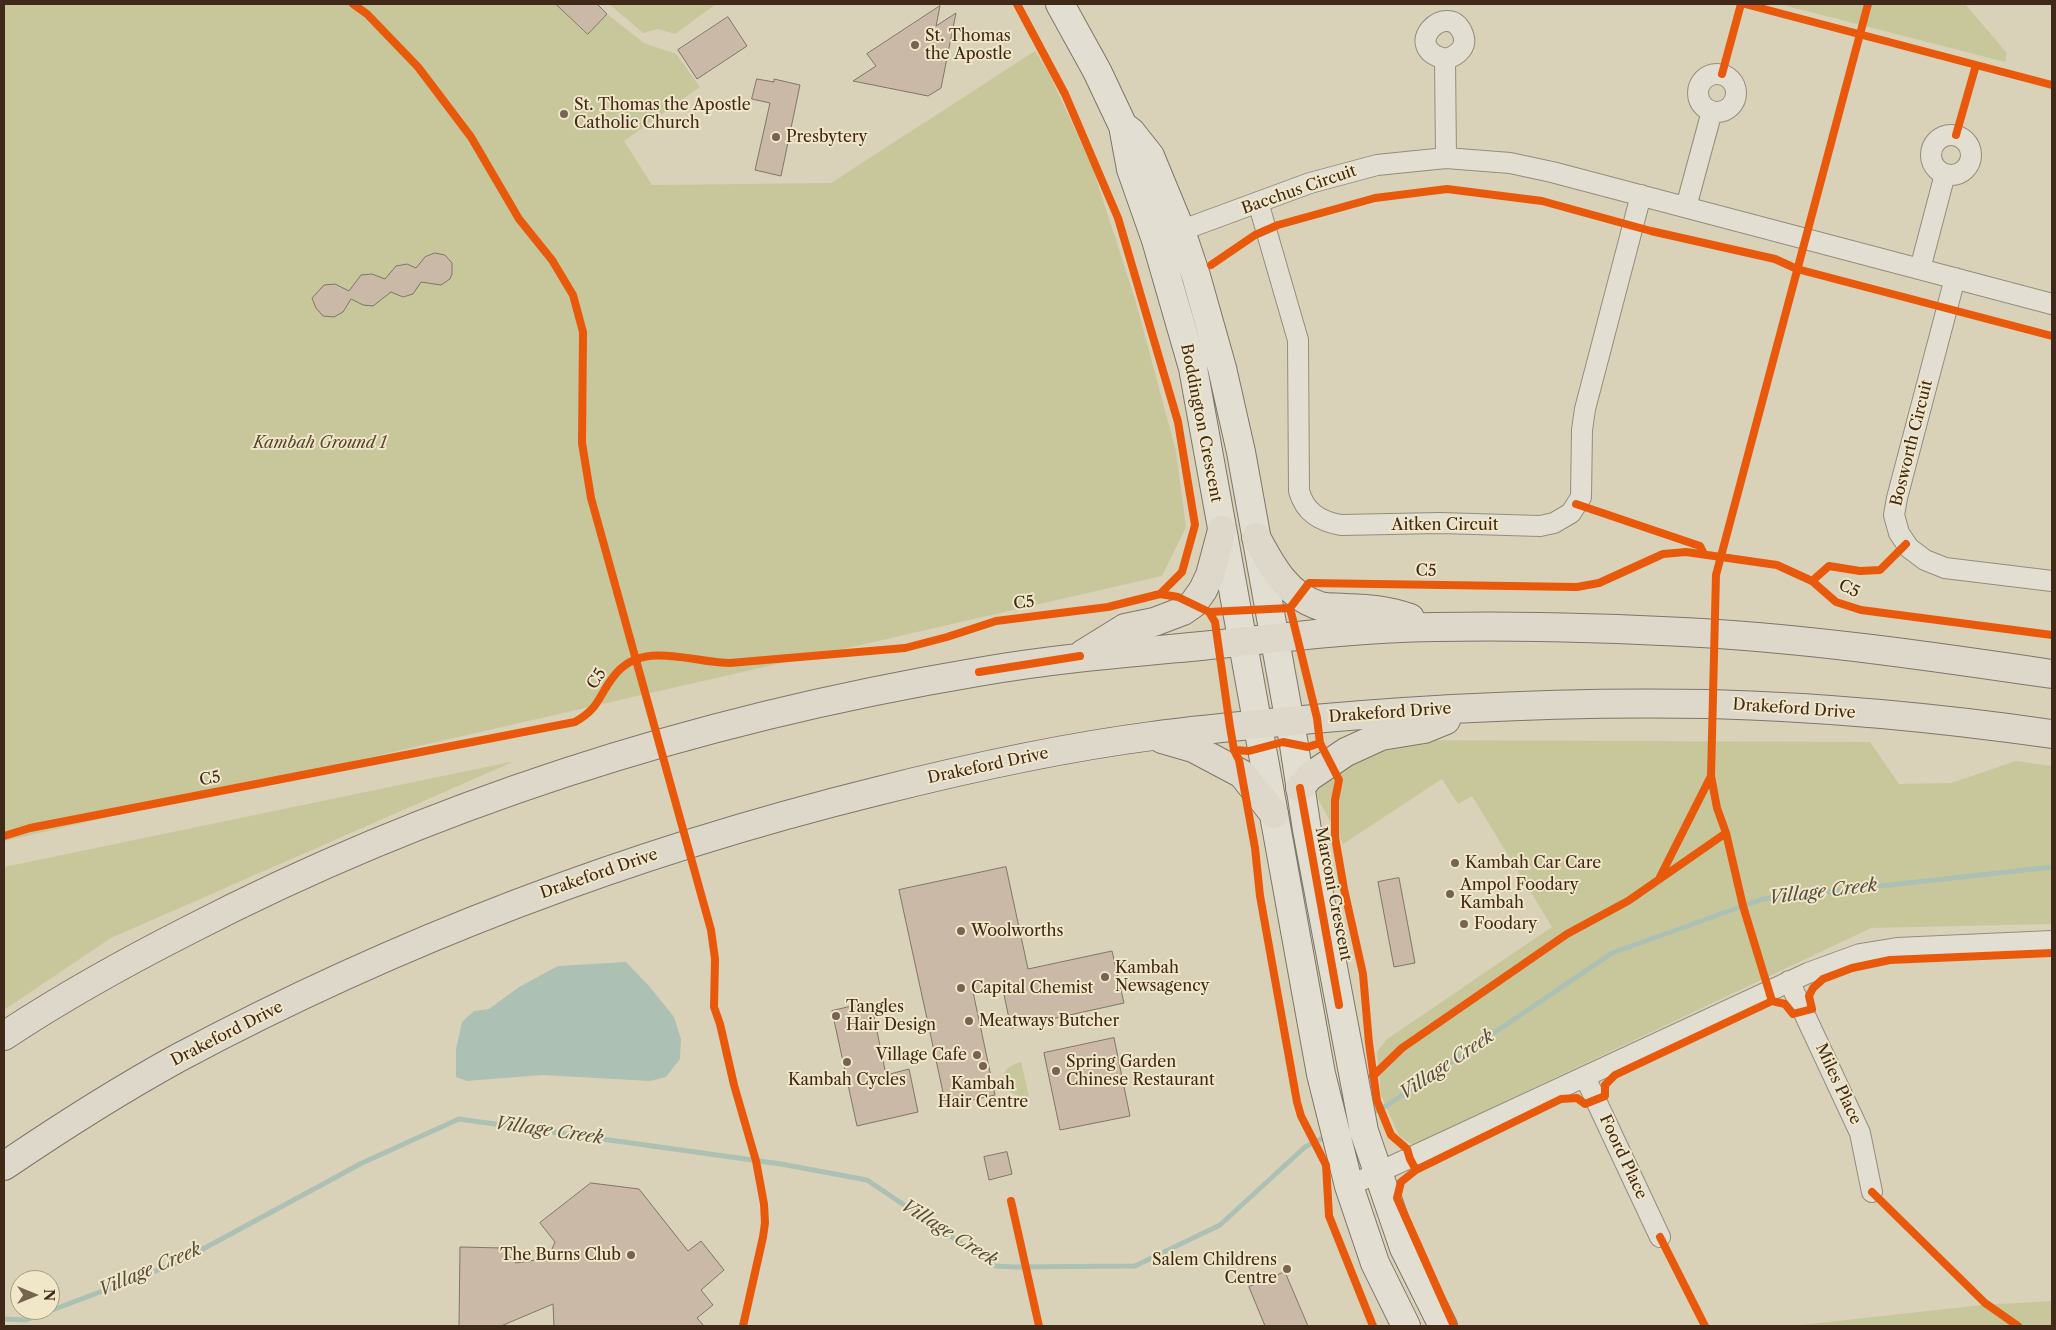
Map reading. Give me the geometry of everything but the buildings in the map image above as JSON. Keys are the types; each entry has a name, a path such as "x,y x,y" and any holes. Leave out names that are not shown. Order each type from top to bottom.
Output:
{"highway":[{"path":"1080,656 1125,628 1154,622 1182,611 1192,604 1203,590 1210,575 1222,530"},
{"path":"1256,537 1268,560 1284,582 1299,596 1320,606 1389,611 1435,627"},
{"path":"4,1036 124,963 264,891 380,840 499,795 656,744 769,715 874,691 979,672 1080,656 1350,630 1435,627 1571,628 1713,634 1826,644 2052,674"},
{"name":"Drakeford Drive","path":"4,1166 69,1122 173,1061 311,990 428,938 546,892 684,845 818,806 946,774 1048,753 1151,736 1368,714 1478,708 1589,704 1709,704 1839,711 2052,734"},
{"path":"1300,788 1309,777 1346,752 1381,736 1424,729 1478,708"},
{"path":"1151,736 1193,748 1242,774 1274,814"}],"street":[{"name":"Boddington Crescent","path":"1060,4 1098,71 1123,126 1131,169 1168,235 1196,276 1222,368 1241,452 1275,638"},
{"path":"1445,59 1446,158"},
{"path":"1686,207 1712,111"},
{"name":"Bacchus Circuit","path":"1168,235 1310,183 1354,170 1376,165 1446,158 1510,163 1641,195 2052,304"},
{"path":"1920,269 1945,174"},
{"name":"Aitken Circuit","path":"1258,202 1298,340 1299,491 1302,502 1315,516 1327,523 1341,525 1540,526 1554,523 1571,513 1581,497 1584,409 1641,195"},
{"name":"Boddington Crescent","path":"1168,235 1241,641 1258,725"},
{"name":"Bosworth Circuit","path":"1955,278 1897,498 1894,515 1898,533 1909,548 1925,560 1945,568 2052,581"},
{"name":"Marconi Crescent","path":"1275,638 1300,788 1362,1120 1377,1174 1404,1248 1437,1324"},
{"path":"1258,725 1308,1002 1335,1134 1349,1186 1375,1263 1406,1326"},
{"path":"1349,1186 1789,981 1860,954 1897,948 2052,941"},
{"name":"Miles Place","path":"1789,981 1860,1133 1872,1192"},
{"name":"Foord Place","path":"1585,1077 1660,1238"}],"green space":[{"name":"Kambah Ground 1","path":"4,4 556,4 588,34 607,14 644,43 676,54 700,87 624,141 652,185 831,183 1035,51 1049,73 1093,169 1135,299 1176,451 1186,527 1162,576 4,841"},
{"path":"609,4 716,4 675,34 658,29 643,33"},
{"path":"1779,4 1965,4 2007,53 2005,62"},
{"path":"1402,740 1870,742 1899,784 1951,783 2016,761 2052,766 2052,924 1871,928 1413,1145 1399,1136 1381,1095 1377,1052 1387,1039 1552,927 1472,796 1458,804 1442,779 1343,844 1313,790 1321,776"},
{"path":"515,761 111,938 4,1010 4,867"},
{"path":"1021,1062 1029,1096 1019,1096 1012,1093 1003,1083 1006,1071"},
{"path":"2052,1301 2052,1326 1792,1326 1982,1305"}],"shaded area":[{"path":"626,962 649,986 674,1017 681,1039 680,1059 666,1077 650,1081 542,1075 467,1081 456,1077 456,1049 462,1022 474,1011 489,1009 519,987 558,966"}],"waterway":[{"name":"Village Creek","path":"1368,1115 1386,1106 1612,953 1763,899 2052,867"},
{"name":"Village Creek","path":"4,1319 26,1320 179,1262 362,1163 459,1119 781,1164 867,1180 995,1266 1015,1267 1135,1266 1220,1225 1305,1147 1327,1136"}],"cycle path":[{"path":"353,4 367,14 418,67 471,137 519,219 552,260 573,295 583,332 582,443 591,498 711,930 715,959 714,1007 756,1161 764,1204 765,1223 763,1237 743,1326"},
{"path":"1017,4 1065,94 1118,218 1178,422 1195,525 1182,572 1160,594"},
{"path":"1722,74 1741,4"},
{"path":"1745,4 2052,85"},
{"path":"1772,1001 1743,906 1726,833 1717,808 1711,776 1716,575 1868,4"},
{"path":"1956,135 1976,65"},
{"path":"1211,265 1255,235 1278,225 1375,198 1447,189 1542,201 1651,231 1775,259 1797,269 2052,336"},
{"path":"1576,504 1700,546 1704,554"},
{"name":"C5","path":"1812,581 1829,566 1860,571 1880,570 1906,544"},
{"name":"C5","path":"1290,608 1309,583 1577,587 1599,583 1663,554 1686,552 1777,565 1812,581 1836,602 1861,610 2052,635"},
{"name":"C5","path":"4,836 30,828 575,722 594,707 614,676 625,665 639,658 668,656 730,663 905,648 996,621 1108,607 1160,594 1178,597 1209,612 1290,608"},
{"path":"1290,608 1317,718 1320,743 1339,780 1335,800 1335,837 1344,889 1363,974 1369,1043 1377,1101 1391,1135 1407,1149 1416,1170 1401,1182 1397,1198 1454,1326"},
{"path":"1209,612 1215,622 1230,727 1234,750 1239,760 1255,848 1260,896 1297,1102 1301,1116 1326,1165 1329,1216 1373,1326"},
{"path":"979,672 1080,656"},
{"path":"1234,750 1249,751 1283,742 1308,747 1320,743"},
{"path":"1660,877 1711,776"},
{"path":"1300,788 1339,1005"},
{"path":"1373,1076 1402,1048 1567,934 1628,901 1726,833"},
{"path":"1416,1170 1561,1099 1577,1098 1585,1104 1605,1096 1605,1085 1615,1075 1772,1001 1785,1004 1793,1014 1812,1009 1809,996 1813,988 1823,979 1852,968 1890,960 2052,953"},
{"path":"1872,1192 1985,1303 2018,1326"},
{"path":"1011,1201 1039,1326"},
{"path":"1660,1237 1705,1326"}],"place":[{"name":"St. Thomas the Apostle","path":"915,45"},
{"name":"St. Thomas the Apostle Catholic Church","path":"564,114"},
{"name":"Presbytery","path":"776,137"},
{"name":"Kambah Car Care","path":"1455,863"},
{"name":"Ampol Foodary Kambah","path":"1450,894"},
{"name":"Foodary","path":"1464,924"},
{"name":"Woolworths","path":"961,931"},
{"name":"Kambah Newsagency","path":"1105,977"},
{"name":"Capital Chemist","path":"961,988"},
{"name":"Tangles Hair Design","path":"836,1016"},
{"name":"Meatways Butcher","path":"969,1021"},
{"name":"Village Cafe","path":"977,1055"},
{"name":"Kambah Cycles","path":"847,1062"},
{"name":"Kambah Hair Centre","path":"983,1066"},
{"name":"Spring Garden Chinese Restaurant","path":"1056,1071"},
{"name":"The Burns Club","path":"631,1255"},
{"name":"Salem Childrens Centre","path":"1287,1269"}]}
